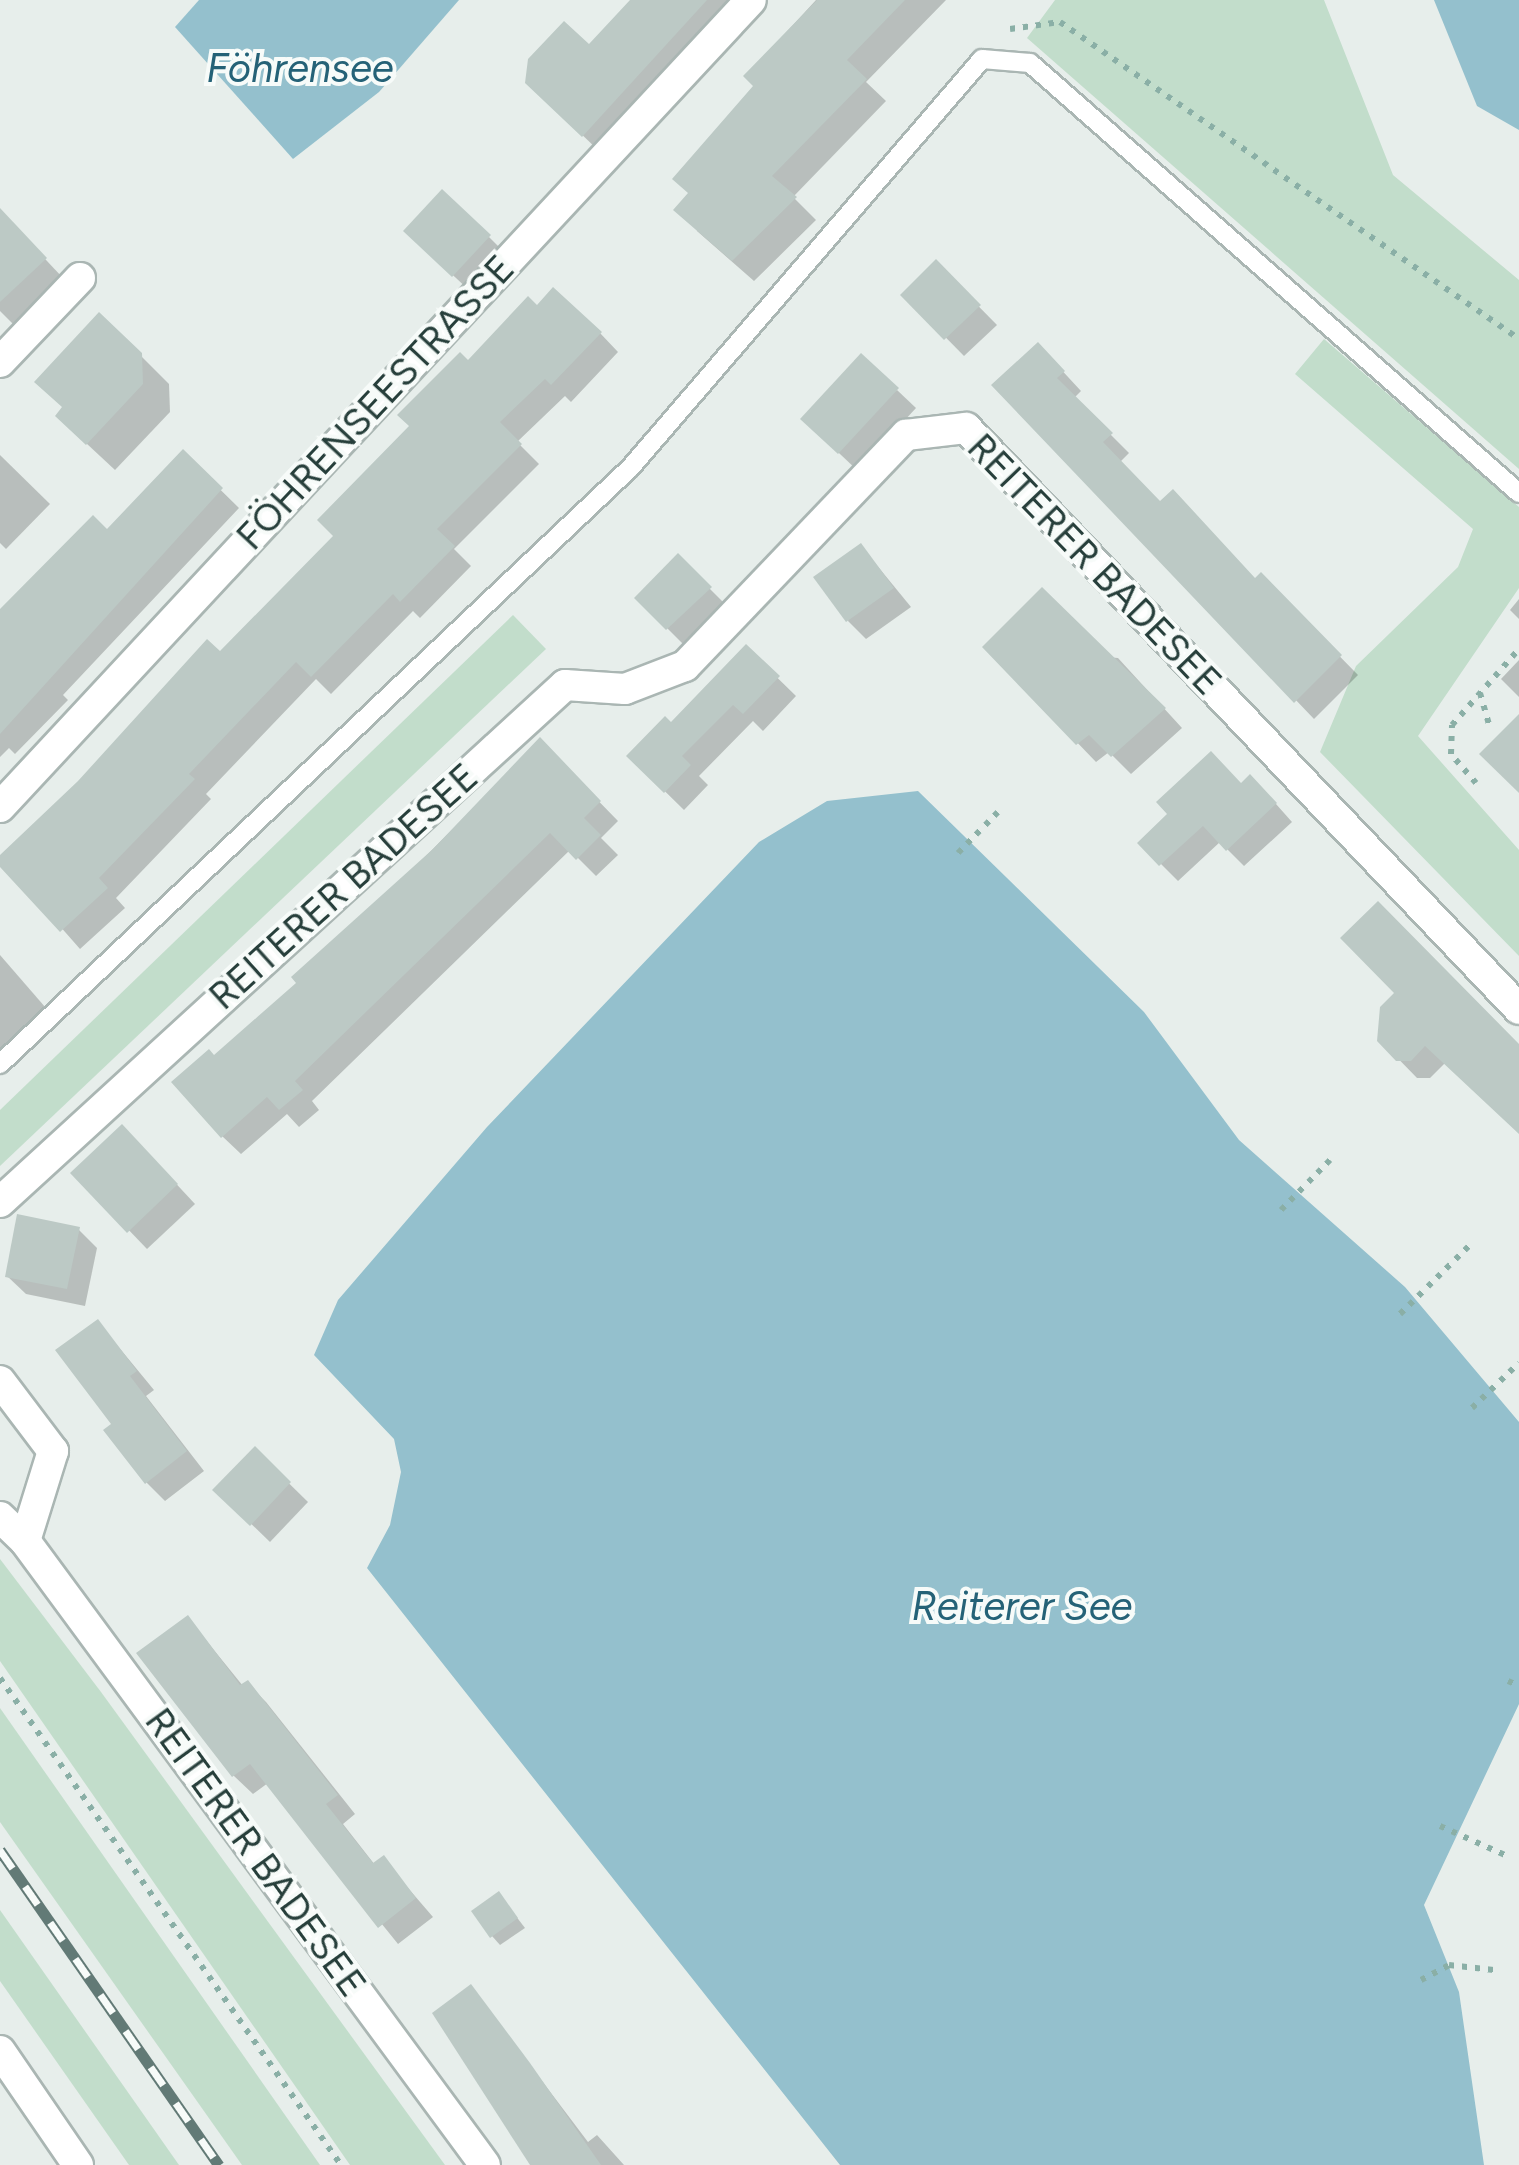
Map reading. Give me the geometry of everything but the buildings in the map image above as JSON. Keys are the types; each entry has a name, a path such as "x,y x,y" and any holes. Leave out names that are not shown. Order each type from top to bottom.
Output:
{"street":[{"name":"FÖHRENSEESTRASSE","path":"0,807 751,0"},
{"path":"0,362 80,278"},
{"name":"REITERER BADESEE","path":"0,1202 565,685 625,689 685,666 906,436 966,428 1519,1009"},
{"path":"0,1381 53,1451 25,1541"},
{"name":"REITERER BADESEE","path":"0,1518 25,1541 485,2165"},
{"path":"0,2052 78,2165"}],"lane":[{"path":"0,1064 631,466 982,59 1030,63 1519,494"}],"path":[{"path":"982,59 1000,30 1060,22 1519,339"},
{"path":"1476,783 1450,754 1452,724 1519,650"},
{"path":"1480,692 1490,727"},
{"path":"958,854 998,812"},
{"path":"1281,1210 1330,1160"},
{"path":"1400,1314 1470,1245"},
{"path":"1472,1408 1519,1363"},
{"path":"0,1678 341,2165"},
{"path":"1508,1681 1519,1686"},
{"path":"1440,1826 1508,1856"},
{"path":"1421,1980 1449,1965 1494,1970"}],"green space":[{"path":"1055,0 1324,0 1393,175 1519,280 1519,469 1027,38"},
{"path":"1324,339 1519,507 1519,588 1418,736 1519,850 1519,956 1320,752 1356,666 1458,567 1473,529 1295,374"},
{"path":"513,615 546,649 0,1166 0,1110"},
{"path":"0,1559 445,2165 350,2165 0,1661"},
{"path":"0,1708 320,2165 242,2165 0,1822"},
{"path":"0,1910 179,2165 129,2165 0,1981"}],"water":[{"name":"Föhrensee","path":"199,0 459,0 379,92 293,159 175,27"},
{"path":"1434,0 1519,0 1519,130 1477,106"},
{"name":"Reiterer See","path":"918,791 1144,1012 1239,1140 1405,1287 1519,1422 1519,1704 1424,1905 1459,1992 1484,2165 840,2165 367,1568 390,1525 401,1472 394,1439 314,1355 338,1300 487,1127 759,842 827,801"}],"railway":[{"path":"0,1850 219,2165"}]}
